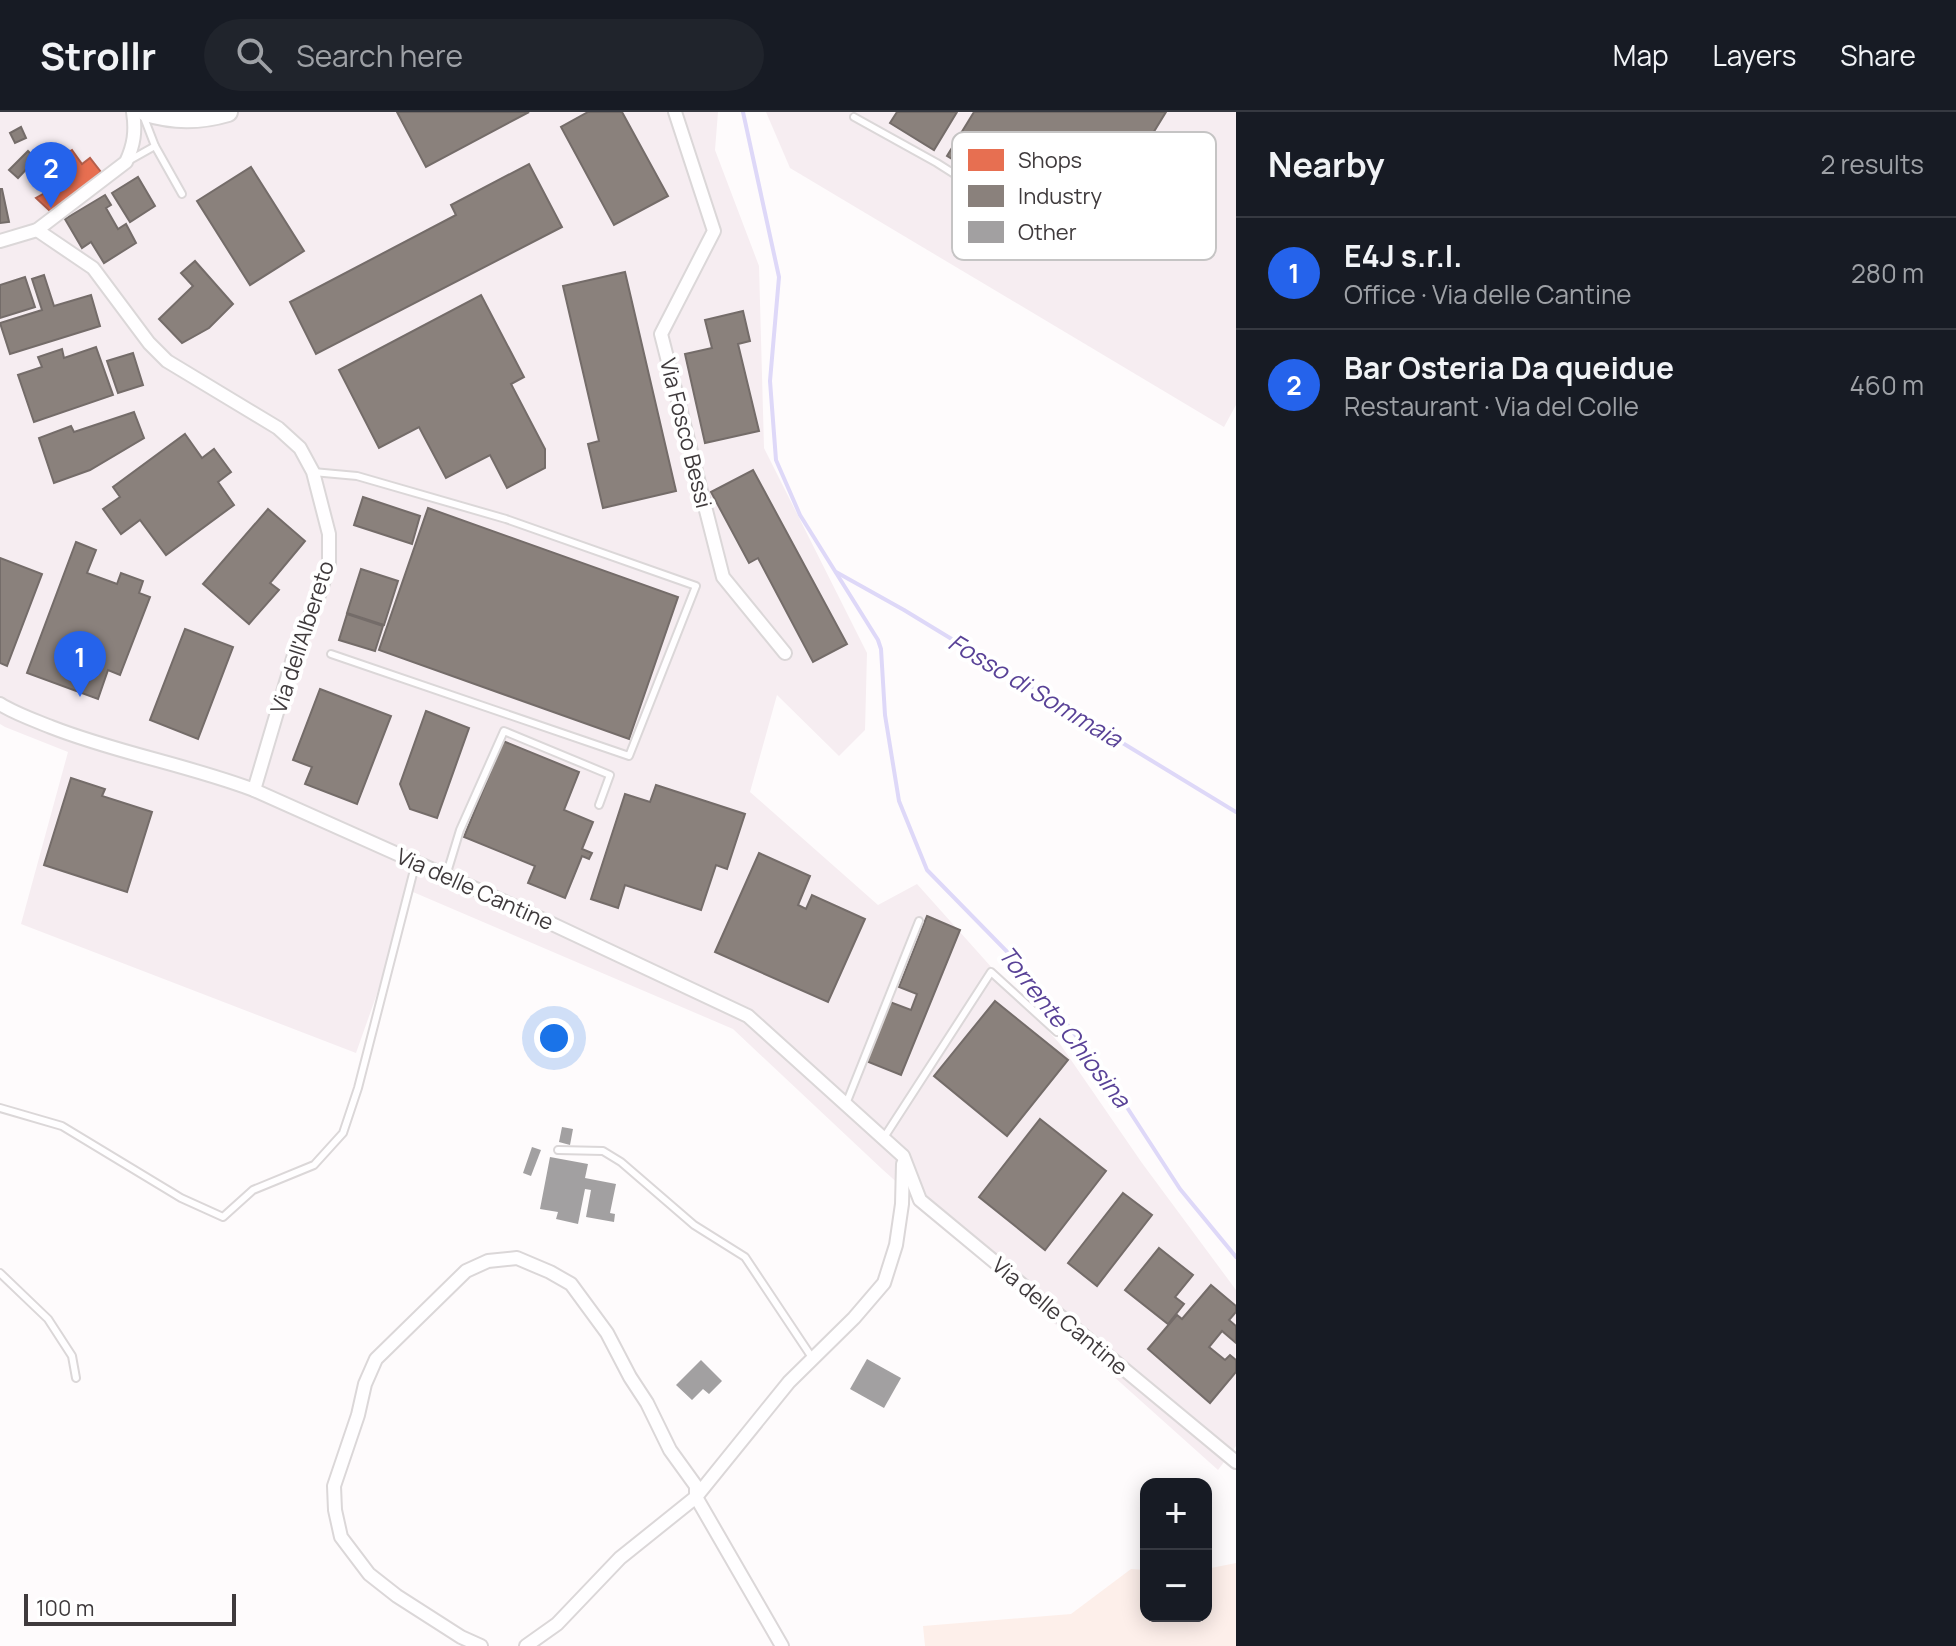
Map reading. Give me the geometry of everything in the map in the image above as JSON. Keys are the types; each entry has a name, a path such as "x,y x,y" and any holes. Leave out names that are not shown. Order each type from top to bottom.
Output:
{"main road":[{"path":"144,112 174,118 228,112"}],"street":[{"path":"0,241 37,230 126,162 134,146 133,112"},
{"name":"Via Fosco Bessi","path":"675,112 714,231 661,334 723,577 785,653"},
{"name":"Via dell'Albereto","path":"37,230 93,268 149,343 167,361 278,428 300,448 313,472 329,534 329,565 297,645 254,790"},
{"name":"Via delle Cantine","path":"0,704 10,711 79,738 221,777 254,790 748,1016 903,1156 920,1200 1236,1462"},
{"path":"526,1646 557,1624 620,1558 696,1497 789,1382 854,1318 884,1283 896,1245 902,1204 903,1156"},
{"path":"481,1646 410,1605 369,1574 341,1537 334,1486 365,1384 376,1359 466,1271 488,1261 517,1258 571,1284 586,1302 647,1403 670,1450 696,1486 696,1497 782,1646"}],"lane":[{"path":"144,112 155,146 182,194"},
{"path":"854,117 952,173"},
{"path":"126,162 155,146"},
{"path":"313,472 357,476 506,519 696,586 629,756 331,654"},
{"path":"446,876 460,830 504,731 610,775 599,805"},
{"path":"0,1108 62,1126 181,1198 223,1217 253,1190 314,1165 343,1133 358,1088 416,862"},
{"path":"846,1104 919,921"},
{"path":"883,1139 991,972 1057,1032"},
{"path":"558,1150 603,1151 621,1162 694,1225 745,1257 813,1359"},
{"path":"0,1273 48,1319 72,1356 76,1378"}],"shaded area":[{"path":"0,112 718,112 715,150 759,266 764,448 867,653 865,730 839,756 777,695 750,792 878,905 917,884 1060,1044 1142,1163 1236,1290 1236,1446 1218,1470 882,1169 733,1029 413,892 356,1053 21,924 68,752 0,724"},
{"path":"766,112 1236,112 1236,405 1224,427 790,168"},
{"path":"1236,1563 1236,1646 925,1646 923,1626 1071,1614 1131,1569 1140,1570 1140,1622 1212,1622 1212,1568"}],"building: Shops":[{"path":"72,150 82,164 90,158 101,172 52,213 36,198 59,185 45,166"}],"building: Industry":[{"path":"397,112 529,112 426,167"},
{"path":"588,112 622,112 668,196 614,225 561,127"},
{"path":"897,112 957,112 934,150 890,123"},
{"path":"974,112 1166,112 1154,132 962,132"},
{"path":"21,127 26,138 15,143 10,133"},
{"path":"28,151 36,159 18,178 9,170"},
{"path":"529,164 562,227 316,354 290,302 456,215 451,205"},
{"path":"251,167 304,251 250,285 197,201"},
{"path":"138,177 155,206 130,222 112,193"},
{"path":"2,189 9,222 0,223"},
{"path":"105,195 111,205 106,208 118,229 126,224 136,243 104,263 91,242 82,248 65,219"},
{"path":"195,261 233,304 209,328 182,343 159,319 193,286 181,273"},
{"path":"625,272 676,491 603,508 588,444 599,441 563,286"},
{"path":"44,275 54,306 91,295 100,326 10,354 0,323 42,310 32,279"},
{"path":"25,277 35,307 0,318 0,285"},
{"path":"481,295 524,377 511,384 545,449 545,468 507,488 490,455 446,478 419,427 379,448 339,370"},
{"path":"743,311 750,341 738,344 759,431 705,443 685,354 712,348 705,320"},
{"path":"96,347 113,395 34,422 18,375 42,367 38,357 62,349 64,358"},
{"path":"133,353 143,385 118,393 107,361"},
{"path":"134,412 144,438 90,470 54,483 39,438 71,426 74,432"},
{"path":"185,434 202,458 214,449 231,472 218,482 234,505 166,555 140,520 121,534 103,509 120,497 113,487"},
{"path":"753,470 847,644 813,662 758,558 749,563 711,492"},
{"path":"363,497 420,516 412,544 354,525"},
{"path":"428,508 678,597 629,739 379,650"},
{"path":"268,509 305,541 270,583 279,590 249,624 203,584"},
{"path":"76,542 96,550 87,573 117,584 121,573 143,581 139,593 150,597 120,675 108,670 98,699 27,673"},
{"path":"0,558 42,574 7,666 0,663"},
{"path":"361,569 398,581 384,625 347,613"},
{"path":"347,614 383,626 375,651 339,640"},
{"path":"185,629 233,647 198,739 150,720"},
{"path":"320,689 391,716 357,804 305,784 312,767 293,760"},
{"path":"426,711 469,728 437,818 410,809 400,784"},
{"path":"503,741 579,772 564,810 593,822 582,849 592,853 589,859 582,856 565,898 528,883 535,866 464,837"},
{"path":"71,778 105,789 102,796 152,812 127,892 44,865"},
{"path":"656,785 745,814 727,869 716,865 701,910 625,885 618,908 591,899 625,794 650,802"},
{"path":"759,853 810,876 798,905 806,909 812,895 865,919 828,1002 715,952"},
{"path":"927,916 960,930 901,1075 866,1061 890,1002 911,1010 917,994 899,987"},
{"path":"995,1001 1068,1060 1007,1136 934,1076"},
{"path":"1040,1119 1106,1171 1045,1250 979,1197"},
{"path":"1123,1193 1152,1215 1097,1286 1068,1263"},
{"path":"1159,1248 1193,1275 1175,1297 1184,1304 1168,1324 1125,1290"},
{"path":"1211,1285 1236,1306 1236,1312 1229,1320 1236,1326 1236,1343 1222,1331 1209,1347 1225,1360 1230,1355 1236,1360 1236,1372 1210,1403 1148,1349 1177,1315 1182,1319"}],"building: Other":[{"path":"562,1127 573,1129 570,1145 559,1142"},
{"path":"532,1147 541,1150 531,1176 523,1173"},
{"path":"550,1157 588,1164 585,1178 616,1184 610,1213 615,1214 614,1222 586,1217 591,1190 585,1189 578,1224 556,1219 558,1212 540,1209"},
{"path":"867,1359 901,1378 884,1408 850,1389"},
{"path":"701,1360 722,1381 709,1394 703,1389 692,1400 676,1385"}],"waterway":[{"name":"Torrente Chiosina","path":"743,112 779,277 770,381 776,460 800,515 878,640 885,715 899,801 927,870 1024,969 1104,1072 1180,1189 1236,1257"},
{"name":"Fosso di Sommaia","path":"836,572 904,610 1236,812"}],"place":[{"name":"Bar Osteria Da queidue","path":"51,208"},
{"name":"E4J s.r.l.","path":"80,697"}]}
